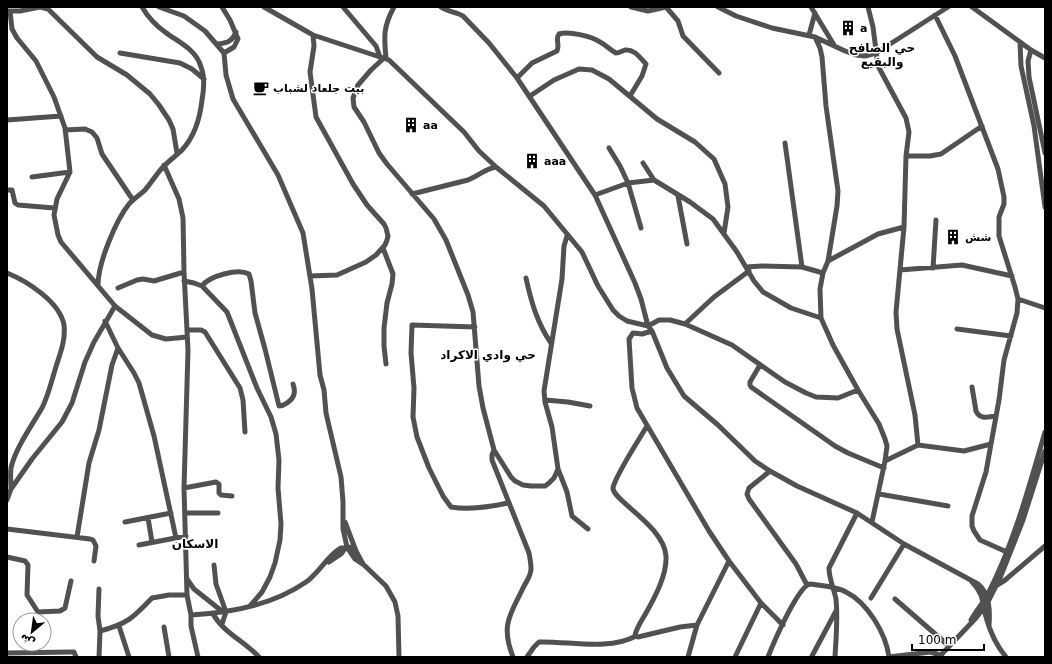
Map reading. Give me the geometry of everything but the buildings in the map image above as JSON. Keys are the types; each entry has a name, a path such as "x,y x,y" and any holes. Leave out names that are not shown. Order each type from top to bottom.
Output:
{"street":[{"path":"177,153 173,129 169,120 159,105 140,85 127,75 96,57 48,8 40,7 26,10 8,11 12,29 17,38 36,61 54,97 65,130 70,172 54,208 58,235 61,242 115,306 155,337 166,339 187,336"},
{"path":"98,285 100,269 105,253 126,208 132,200 144,190 164,165 186,145 198,125 204,79 201,66 192,52 157,26 142,7"},
{"path":"159,7 184,16 205,31 218,44 224,53 226,75 233,99 278,175 303,233 319,351 320,375 328,424 340,477 344,516 343,530 347,547 355,559 364,565 386,586 395,602 398,616 399,657"},
{"path":"222,7 236,32 238,39 236,45 224,53"},
{"path":"264,7 313,35 384,58"},
{"path":"343,7 376,46 384,58 464,132 496,167 544,206 582,252 598,286 618,316 648,326 659,320 670,320 685,324 732,345 785,382 816,397 838,398 858,390"},
{"path":"394,7 385,26 384,58 371,70 356,89 353,98 354,107 364,122 379,153 434,219 446,240 468,295 473,312 479,386 494,450 511,477 523,485 545,486 554,478 558,469"},
{"path":"441,7 459,13 489,43 530,96 595,195 635,283 648,326 652,331 667,368 684,396 718,425 751,457 770,471 797,486 857,512 904,544 981,586 987,596"},
{"path":"631,7 648,11 666,7 678,22 683,36 719,73"},
{"path":"718,7 736,16 772,28 815,37 845,51 856,55 865,56 876,53 935,16 946,7"},
{"path":"811,7 834,45"},
{"path":"868,7 873,27 878,66 906,118 908,132 904,227 896,301 897,329 915,415 918,445"},
{"path":"972,7 1031,50 1045,58"},
{"path":"808,35 815,13"},
{"path":"935,16 955,56 998,169 1004,192 1004,204 999,217 998,230 1018,299 1017,314 1003,366 986,472 972,516 972,526 980,540 1008,553"},
{"path":"218,44 227,43 233,38 236,32"},
{"path":"517,78 532,63 557,51 558,35 561,33 566,33 589,37 600,42 616,53 626,50 638,54 646,64 642,76 630,96"},
{"path":"310,276 340,274 370,260 383,248 388,240 386,228 353,184 316,117 310,72 314,46 313,35"},
{"path":"815,37 820,48 826,106 838,191 828,261 823,274 820,289 822,318 833,345 875,417 885,439 887,451 872,522"},
{"path":"1020,42 1021,66 1034,126 1045,207"},
{"path":"1031,50 1028,61 1029,77 1045,153"},
{"path":"120,53 180,63 192,69 204,79"},
{"path":"530,96 567,73 584,68 592,70 609,79 657,119 696,142 714,159 725,184 728,207 724,233"},
{"path":"7,120 61,116"},
{"path":"906,156 930,156 941,154 982,126"},
{"path":"65,130 85,129 92,132 97,138 102,154 132,200"},
{"path":"784,143 802,267"},
{"path":"609,148 628,183 641,228"},
{"path":"643,163 654,180 690,202 713,219 724,233 756,284 763,292 791,308 822,318"},
{"path":"164,165 174,186 183,218 188,374 184,488 187,595 198,657"},
{"path":"412,194 468,180 476,177 488,168 496,167"},
{"path":"32,177 70,172"},
{"path":"595,195 628,183 654,180"},
{"path":"7,190 12,190 18,206 54,208"},
{"path":"678,196 687,244"},
{"path":"933,268 936,220"},
{"path":"828,261 878,234 904,227"},
{"path":"569,236 567,236 564,246 564,265 544,392 552,427 558,469 567,492 572,516 588,529"},
{"path":"383,248 393,274 384,328 386,364"},
{"path":"900,270 967,265 1012,276"},
{"path":"685,324 747,269 762,266 802,267 823,274"},
{"path":"118,288 137,280 142,279 154,281 184,272"},
{"path":"202,286 210,278 216,276 238,272 249,274 255,312 266,349 279,406 285,404 294,396 295,392 293,384"},
{"path":"7,273 26,282 45,297 56,308 64,325 63,344 47,397 11,467 11,489"},
{"path":"526,278 536,317 544,334 551,343"},
{"path":"184,281 194,282 202,286 224,308 230,317 252,378 274,425 276,434 279,460 278,488 282,524 280,540 270,577 262,592 250,606"},
{"path":"1018,299 1045,308"},
{"path":"7,500 11,489 32,459 59,427 66,416 85,362 105,321 115,306"},
{"path":"105,321 118,348 139,383 154,436 176,538"},
{"path":"475,327 412,325 413,417 420,446 428,468 443,496 451,507 492,507 508,503"},
{"path":"957,329 1011,336"},
{"path":"187,330 201,330 205,332 235,379 242,393 244,432"},
{"path":"652,331 642,334 633,333 629,339 632,388 638,408 647,426 709,531 729,561 761,603 783,625"},
{"path":"77,537 89,463 99,430 112,366 118,348"},
{"path":"760,365 750,382 751,387 835,446 884,468"},
{"path":"972,387 977,414 983,418 996,416"},
{"path":"545,400 590,406"},
{"path":"636,636 634,635 662,580 666,554 663,543 658,534 620,499 613,490 617,477 647,426"},
{"path":"1008,553 1026,499 1045,432"},
{"path":"885,461 918,445 964,451 991,444"},
{"path":"494,450 492,460 529,553 531,569 508,619 508,634 513,657"},
{"path":"968,626 975,614 986,602 994,587 1024,520 1045,451"},
{"path":"770,471 749,488 747,491 748,497 796,564 807,585"},
{"path":"184,488 216,482 221,495 232,496"},
{"path":"878,494 948,506"},
{"path":"835,657 837,634 836,610 829,568 857,512"},
{"path":"125,522 171,513"},
{"path":"185,513 218,513"},
{"path":"344,516 350,537 364,565"},
{"path":"148,518 152,542"},
{"path":"7,529 93,540 96,544 94,561"},
{"path":"139,546 152,542 186,536"},
{"path":"347,547 350,537"},
{"path":"872,598 904,544"},
{"path":"807,585 820,585 841,590 850,594 868,612 883,636 889,657 926,652 934,653 941,657 949,646 984,608 987,596 994,587 1004,581 1045,546"},
{"path":"191,615 224,612 270,600 296,588 312,578 339,550 347,547 356,551"},
{"path":"7,557 23,560 27,563 27,595 38,612 60,611 65,608 71,581"},
{"path":"688,657 698,625 729,561"},
{"path":"214,565 216,584 224,612 222,624"},
{"path":"187,578 194,589 224,612"},
{"path":"969,579 978,589 986,602 989,626"},
{"path":"768,657 797,597 807,585"},
{"path":"99,589 99,657"},
{"path":"100,631 119,626 137,614 152,598 169,595 187,595"},
{"path":"895,599 949,646"},
{"path":"735,657 761,603"},
{"path":"984,608 994,640 1006,657"},
{"path":"812,656 836,610"},
{"path":"213,614 216,619 259,657"},
{"path":"527,657 539,642 601,644 624,641 636,636 643,636 675,628 698,625"},
{"path":"119,626 129,657"},
{"path":"164,627 169,657"},
{"path":"7,653 74,652 76,657"}],"place":[{"name":"a","path":"848,28"},
{"name":"بيت جلعاد لشباب","path":"261,88"},
{"name":"aa","path":"411,125"},
{"name":"aaa","path":"532,161"},
{"name":"شش","path":"953,237"}],"district":[{"name":"حي الصافح والبقيع","path":"882,55"},
{"name":"حي وادي الاكراد","path":"488,355"},
{"name":"الاسكان","path":"195,544"}]}
